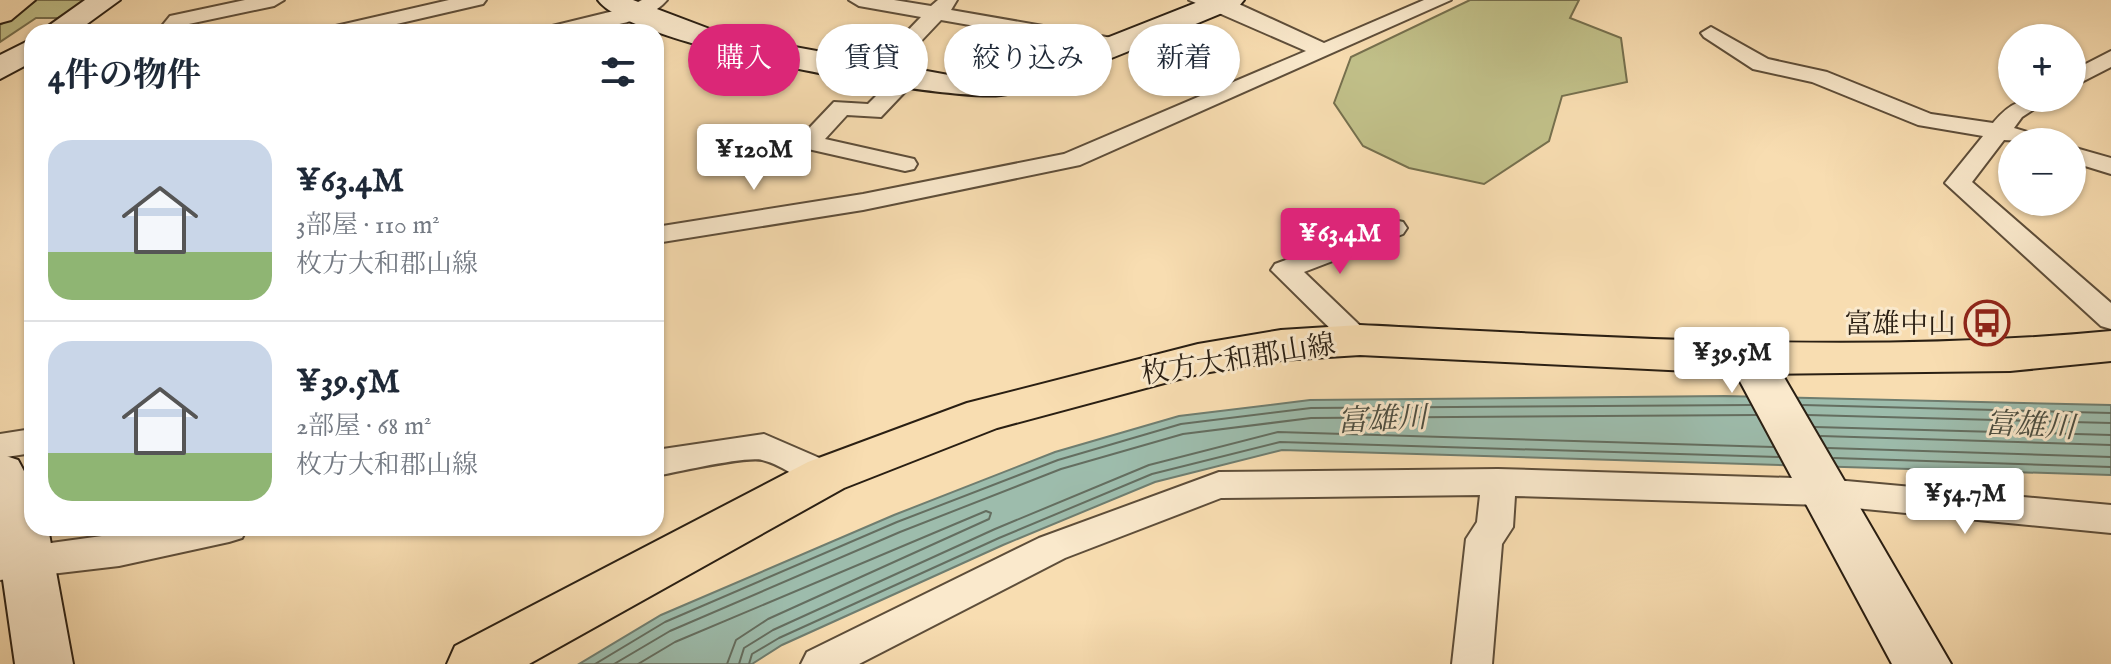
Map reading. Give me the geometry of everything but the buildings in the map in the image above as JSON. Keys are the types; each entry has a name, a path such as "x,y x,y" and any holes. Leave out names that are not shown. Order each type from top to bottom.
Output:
{"main road":[{"path":"0,14 20,0"},
{"name":"枚方大和郡山線","path":"476,664 826,475 933,433 1062,392 1198,359 1281,345 1360,340 1762,378 2111,346"}],"street":[{"path":"68,24 105,0"},
{"path":"174,24 177,20 274,0"},
{"path":"370,24 476,0"},
{"path":"859,0 943,6 1023,24"},
{"path":"664,234 863,202 1071,160 1320,49 1441,0"},
{"path":"1112,44 1216,1 1320,49"},
{"path":"575,24 634,4 717,42 816,60"},
{"path":"928,27 943,6"},
{"path":"1711,33 1761,64 1819,77 1926,120 1998,131"},
{"path":"0,69 24,53"},
{"path":"2086,72 2111,58"},
{"path":"882,96 873,112 842,107 808,142 905,164"},
{"path":"1998,133 1958,183 2111,319"},
{"path":"2086,158 2111,166"},
{"path":"1360,340 1285,270 1394,228"},
{"path":"1762,378 1922,664"},
{"path":"0,446 24,442"},
{"path":"664,462 764,446 826,475"},
{"path":"0,473 19,510 14,564 44,664"},
{"path":"821,664 1052,548 1219,485 1817,479 2111,519"},
{"path":"1472,664 1484,539 1495,527 1498,482"},
{"path":"14,564 119,551 191,536"}],"shaded area":[{"path":"37,0 88,0 58,18 36,18 0,42 0,25"},
{"path":"1470,0 1579,0 1570,18 1621,38 1627,82 1562,96 1549,141 1484,184 1409,168 1363,146 1334,103 1351,57"}],"water":[{"name":"富雄川","path":"1724,396 2111,405 2111,475 1282,450 1155,482 1003,545 782,645 752,664 579,664 661,615 894,515 1055,452 1179,416 1310,400"}],"place":[{"name":"富雄中山","path":"1987,323"}]}
